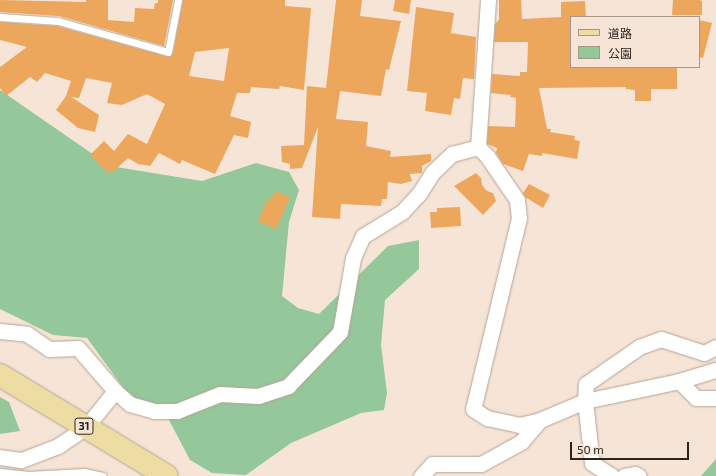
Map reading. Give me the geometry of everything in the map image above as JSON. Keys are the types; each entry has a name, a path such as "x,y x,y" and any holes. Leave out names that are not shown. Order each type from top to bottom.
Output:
{"main road":[{"name":"31","path":"0,375 167,476"}],"street":[{"path":"488,0 478,147 487,156 517,200 519,218 473,409 487,418 519,425 540,420 586,401 679,381 716,370"},
{"path":"0,331 27,334 49,349 78,348 115,391 130,404 154,411 177,411 220,394 258,396 288,386 340,332 353,258 363,236 402,212 419,194 432,173 452,154 478,147"},
{"path":"612,476 592,464 586,401 586,384 639,347 661,339 704,352 716,347"},
{"path":"679,381 696,398 716,398"},
{"path":"0,457 21,460 58,446 86,427 115,391"},
{"path":"421,476 432,464 481,464 521,442 540,420"},
{"path":"624,476 635,474 639,476"}],"lane":[{"path":"0,17 58,21 168,52 178,0"},
{"path":"0,472 27,475 84,472 103,476"}],"green space":[{"path":"0,90 110,166 202,181 256,163 289,172 299,190 289,222 282,296 298,308 319,314 388,246 419,240 419,269 385,300 381,345 387,393 384,410 361,413 291,443 246,475 212,473 190,460 169,420 130,397 87,338 53,335 0,309"},
{"path":"0,397 9,402 20,431 0,434"},
{"path":"716,459 716,476 701,476"}],"building":[{"path":"0,0 86,2 86,0 108,0 108,20 134,22 135,8 154,9 155,3 158,3 158,0 173,0 164,46 59,16 0,12"},
{"path":"183,0 285,0 285,6 311,8 304,90 280,86 279,89 251,87 250,93 237,93 230,116 251,122 248,138 234,135 215,174 182,160 180,164 159,153 150,166 138,164 128,158 113,172 111,170 108,173 90,155 104,141 114,151 128,134 147,144 165,104 147,94 122,105 107,103 112,83 86,78 79,98 71,97 99,115 95,132 78,128 56,110 66,96 71,81 45,73 37,82 30,77 6,96 0,88 0,67 27,47 0,40 0,22 57,26 169,57 173,53","holes":["229,48 224,81 189,76 195,52"]},
{"path":"336,0 362,0 360,16 401,21 389,70 386,69 381,96 340,91 336,119 368,122 366,146 391,151 390,157 431,154 431,161 422,166 422,173 410,174 412,181 401,184 388,182 387,199 382,199 381,206 341,204 340,219 312,217 318,127 302,168 290,169 290,164 282,162 281,146 304,145 307,86 326,88"},
{"path":"395,0 411,0 409,14 393,11"},
{"path":"499,0 521,0 522,19 561,17 561,2 585,1 586,16 570,16 570,68 677,68 677,89 651,89 651,101 635,101 635,90 626,89 626,87 539,88 547,129 551,129 550,132 575,136 574,140 580,141 577,159 542,153 542,156 529,154 523,171 503,164 496,153 497,148 487,144 488,126 515,127 516,98 510,97 511,95 491,93 492,74 520,76 520,72 527,72 528,42 494,42 495,24 499,20"},
{"path":"673,0 702,1 702,15 672,15"},
{"path":"416,7 454,13 451,33 476,37 474,79 463,78 460,99 454,98 451,115 425,111 427,93 407,91"},
{"path":"700,20 712,23 703,58 700,57"},
{"path":"476,173 481,178 482,185 487,191 493,193 496,201 483,215 454,186"},
{"path":"529,184 550,195 543,208 525,197 523,193"},
{"path":"275,191 290,197 276,229 258,221 268,198 271,200"},
{"path":"460,207 461,226 431,228 430,212 437,212 437,208"}]}
